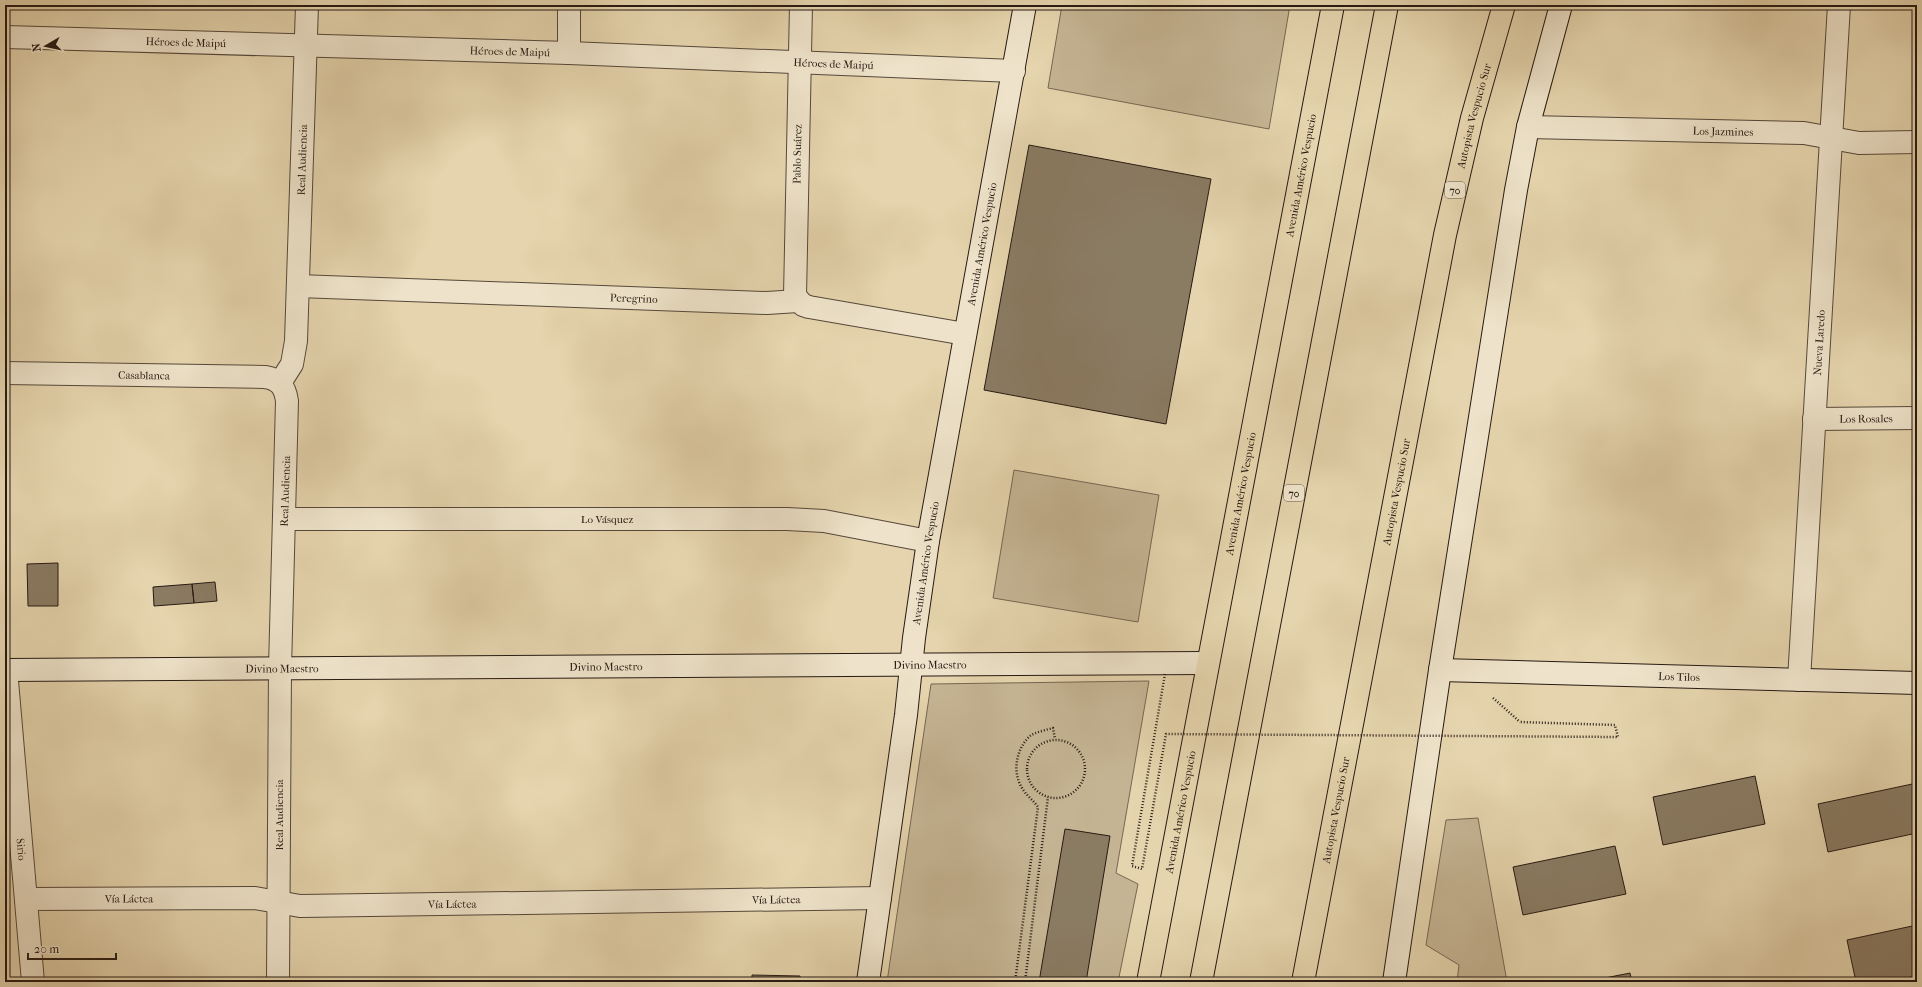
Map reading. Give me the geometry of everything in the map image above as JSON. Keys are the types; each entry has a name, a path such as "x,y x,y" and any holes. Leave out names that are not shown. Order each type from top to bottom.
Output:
{"main road":[{"name":"Avenida Américo Vespucio","path":"1148,982 1333,5"},
{"name":"70","path":"1201,982 1387,5"},
{"name":"Autopista Vespucio Sur","path":"1304,982 1444,243 1472,118 1504,5"}],"street":[{"name":"Real Audiencia","path":"278,982 280,668 287,401 286,391 280,383 287,374 295,352 307,5"},
{"path":"569,5 569,53"},
{"name":"Pablo Suárez","path":"798,301 795,296 795,289 801,5"},
{"name":"Avenida Américo Vespucio","path":"868,982 906,715 910,665 928,541 1025,5"},
{"path":"1394,982 1440,670 1503,264 1528,127 1561,5"},
{"name":"Nueva Laredo","path":"1799,680 1838,5"},
{"name":"Héroes de Maipú","path":"5,37 569,53 799,61 1014,71"},
{"name":"Los Jazmines","path":"1528,127 1804,133 1859,143 1917,142"},
{"name":"Peregrino","path":"298,286 768,303 798,301 809,307 965,334"},
{"name":"Casablanca","path":"5,373 265,377 273,378 280,383"},
{"name":"Los Rosales","path":"1814,419 1917,418"},
{"name":"Lo Vásquez","path":"284,519 787,519 824,521 928,541"},
{"name":"Divino Maestro","path":"6,670 1207,664"},
{"name":"Sirio","path":"6,670 33,982"},
{"name":"Los Tilos","path":"1440,670 1917,683"},
{"name":"Vía Láctea","path":"26,899 254,898 300,906 880,898"}],"path":[{"path":"1165,674 1132,866 1142,869 1166,734 1618,737 1615,725 1520,722"},
{"path":"1015,982 1038,807 1022,789 1017,776 1017,760 1021,747 1030,735 1053,728 1055,740"},
{"path":"1055,740 1064,741 1073,745 1080,752 1084,761 1085,771 1078,788 1070,794 1062,798 1048,796 1036,790 1030,782 1028,764 1030,754 1045,742 1055,740"},
{"path":"1025,982 1048,796"}],"shaded area":[{"path":"1062,5 1290,5 1269,129 1048,88"},
{"path":"1014,470 1159,495 1138,622 993,598"},
{"path":"1149,681 1116,873 1138,884 1118,982 887,982 931,684"},
{"path":"1478,818 1507,982 1457,982 1459,965 1426,945 1446,820"}],"building":[{"path":"1029,145 1211,179 1166,424 984,390"},
{"path":"58,563 58,606 28,606 27,564"},
{"path":"215,582 217,601 194,603 192,584"},
{"path":"192,584 194,603 154,606 153,587"},
{"path":"1755,776 1765,824 1663,845 1653,797"},
{"path":"1917,783 1917,833 1828,852 1818,804"},
{"path":"1065,829 1110,836 1086,982 1039,982"},
{"path":"1615,846 1626,894 1523,915 1513,867"},
{"path":"1917,925 1917,976 1886,982 1856,982 1847,940"},
{"path":"1630,973 1632,982 1585,982"},
{"path":"752,975 800,976 800,982 752,982"}]}
